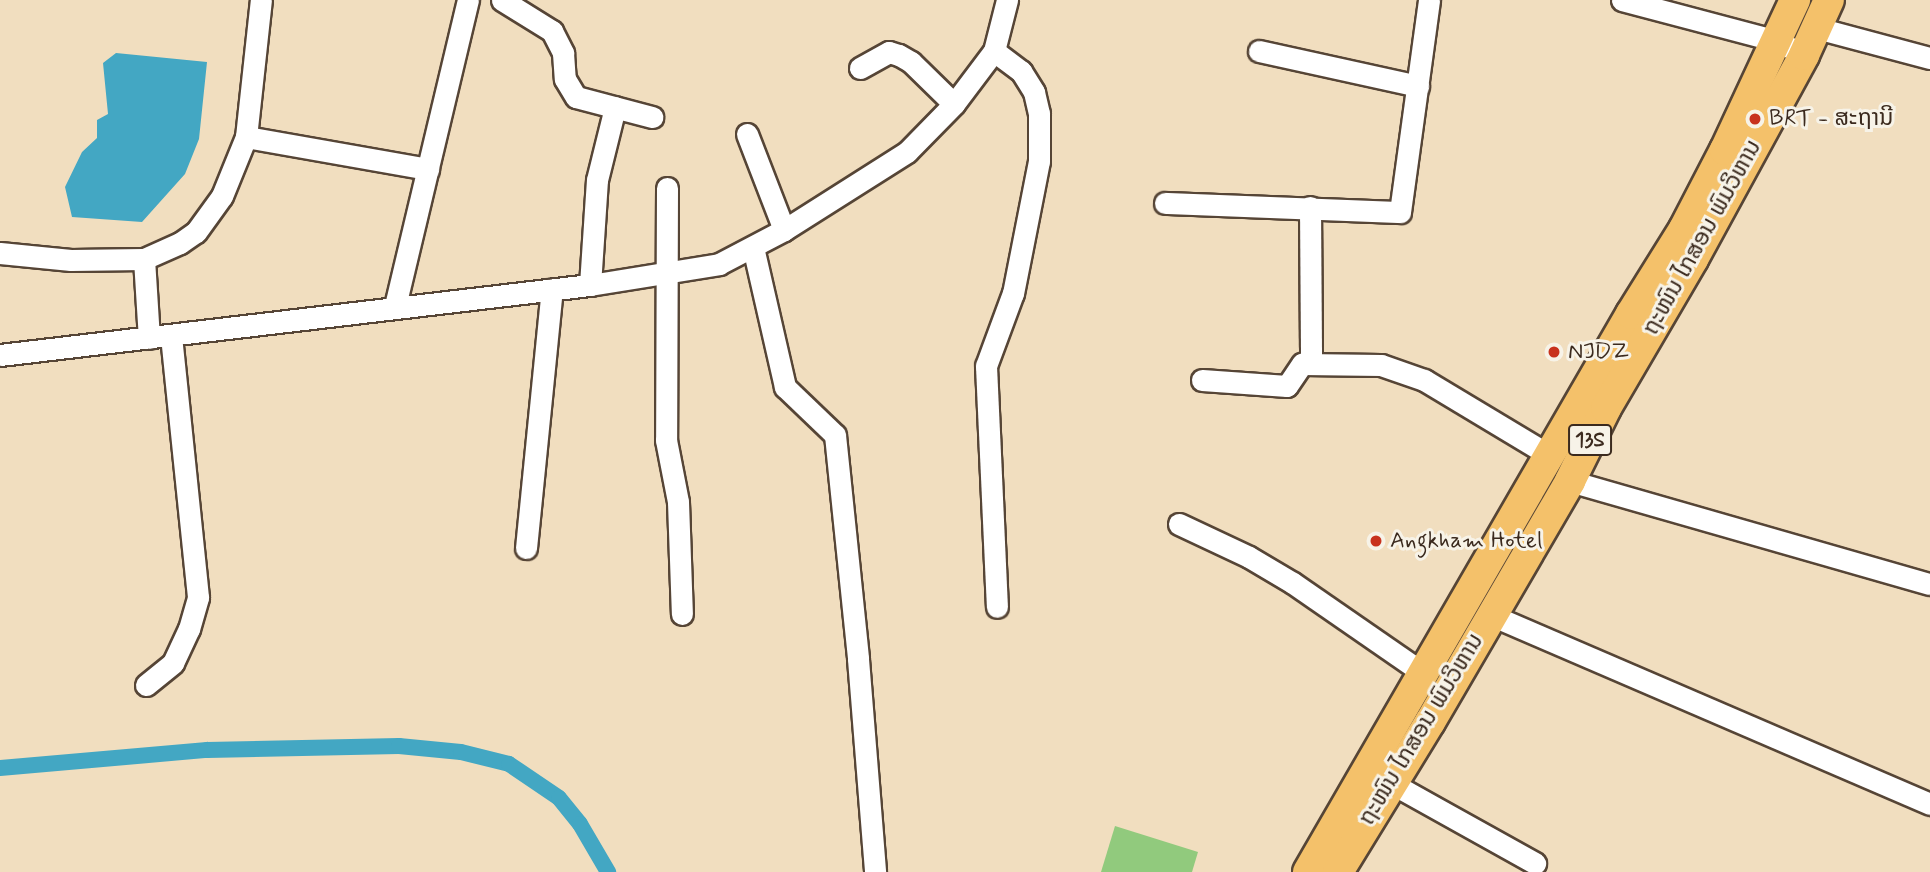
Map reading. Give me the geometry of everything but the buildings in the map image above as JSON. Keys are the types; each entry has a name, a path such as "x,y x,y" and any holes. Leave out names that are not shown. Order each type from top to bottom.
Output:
{"highway":[{"name":"ຖະໜົນ ໄກສອນ ພົມວິຫານ","path":"1308,872 1549,455 1684,229 1796,0"},
{"name":"ຖະໜົນ ໄກສອນ ພົມວິຫານ","path":"1338,872 1430,722 1570,481 1606,408 1693,260 1804,55 1829,0"},
{"path":"1404,707 1430,722"}],"street":[{"path":"0,253 71,260 144,259 180,243 211,215 234,170 246,136 261,0"},
{"path":"395,306 468,0"},
{"path":"502,0 552,32 563,54 565,79 576,97 652,117"},
{"path":"0,355 170,337 395,306 590,285 719,264 784,230 907,152 954,104 994,51 1007,0"},
{"path":"1165,203 1400,212 1429,0"},
{"path":"1622,0 1777,41 1804,55"},
{"path":"1816,28 1930,58"},
{"path":"994,51 1021,71 1034,92 1039,113 1039,149 1013,293 986,366 997,607"},
{"path":"1259,51 1418,86"},
{"path":"859,68 889,52 899,55 912,62 954,104"},
{"path":"590,285 597,180 615,107"},
{"path":"747,134 784,230"},
{"path":"246,136 428,169"},
{"path":"667,188 666,440 678,502 682,614"},
{"path":"1310,207 1311,362"},
{"path":"753,247 785,387 835,435 858,659 875,872"},
{"path":"144,259 149,338"},
{"path":"526,548 552,289"},
{"path":"146,685 173,663 190,629 198,597 170,337"},
{"path":"1202,380 1287,386 1295,378 1300,365 1311,362 1397,369 1423,380 1549,455"},
{"path":"1570,481 1930,584"},
{"path":"1179,524 1249,557 1293,583 1423,673"},
{"path":"1490,615 1930,804"},
{"path":"1391,783 1535,863"}],"green space":[{"path":"1115,826 1198,852 1192,872 1101,872"}],"water":[{"path":"116,53 207,62 199,139 185,174 142,222 72,217 65,187 82,152 97,138 97,120 108,114 103,63"}],"waterway":[{"path":"0,768 207,750 399,746 461,752 509,764 559,798 580,824 608,872"}],"place":[{"name":"BRT - ສະຖານີ","path":"1755,119"},
{"name":"NJDZ","path":"1554,352"},
{"name":"Angkham Hotel","path":"1376,541"}]}
